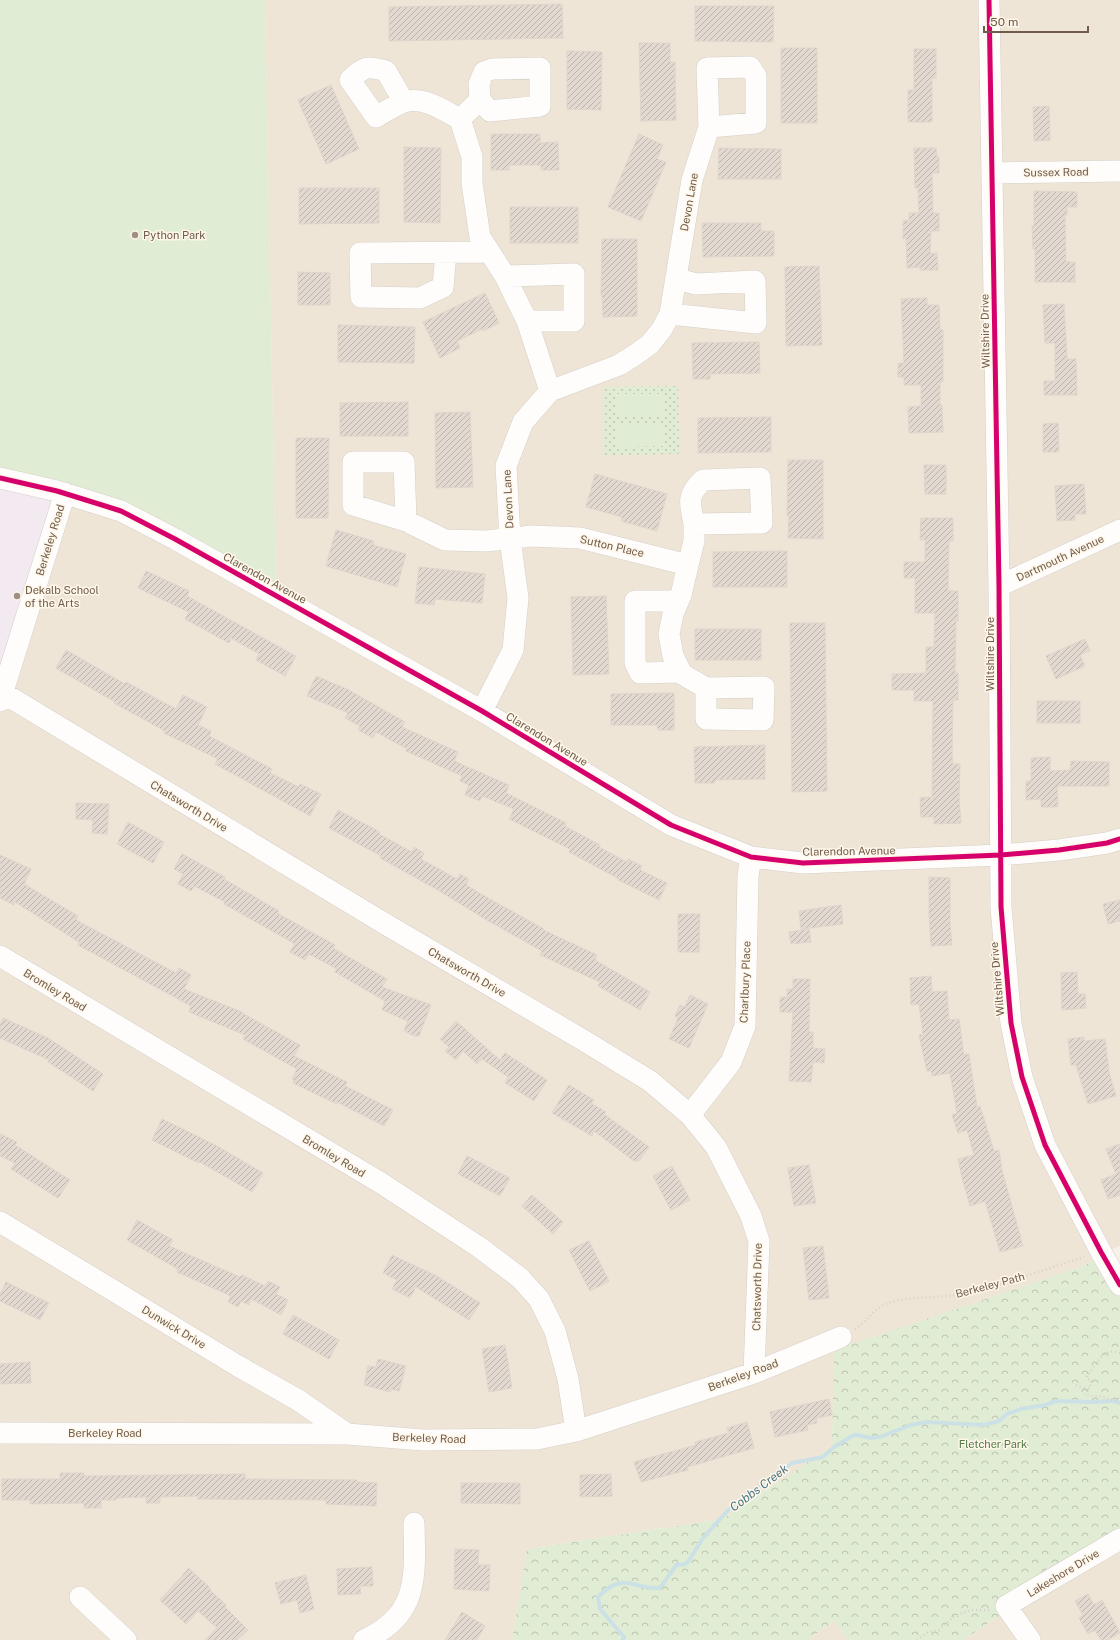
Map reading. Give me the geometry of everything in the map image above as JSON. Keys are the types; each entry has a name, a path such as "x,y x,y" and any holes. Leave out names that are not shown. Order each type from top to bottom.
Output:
{"street":[{"name":"Wiltshire Drive","path":"989,0 999,586 1001,907 1010,1022 1022,1077 1045,1145 1108,1253 1120,1284"},
{"path":"404,102 416,100 431,104 460,119 472,157 472,183 480,237 505,276 527,321 550,391"},
{"path":"460,119 480,100"},
{"name":"Devon Lane","path":"482,712 513,650 518,598 510,539 506,466 522,422 550,391 619,365 650,344 662,330 670,314 692,180 709,127"},
{"name":"Sussex Road","path":"992,173 1120,171"},
{"path":"446,253 490,252"},
{"path":"505,276 574,274 574,321 527,321"},
{"path":"670,314 756,323 755,281 696,284 676,279"},
{"name":"Clarendon Avenue","path":"0,478 65,493 121,511 175,539 482,712 671,825 751,857 803,863 1001,855 1059,850 1107,843 1120,838"},
{"name":"Berkeley Road","path":"2,697 65,493"},
{"name":"Sutton Place","path":"406,521 445,540 486,541 532,536 580,538 688,565"},
{"path":"694,524 694,541 678,601 673,614 669,634 673,656 682,674 706,688"},
{"name":"Dartmouth Avenue","path":"999,586 1120,530"},
{"path":"678,601 635,601 635,663 640,673 681,672"},
{"name":"Chatsworth Drive","path":"2,697 650,1081 690,1115 716,1147 752,1216 759,1241 754,1373"},
{"name":"Charlbury Place","path":"690,1115 731,1062 745,1026 748,876 751,857"},
{"name":"Bromley Road","path":"0,956 381,1183 479,1247 520,1278 538,1300 555,1331 568,1379 576,1431"},
{"name":"Dunwick Drive","path":"0,1222 238,1366 298,1400 347,1434"},
{"name":"Berkeley Road","path":"0,1433 347,1434 431,1440 537,1439 576,1431 754,1373 841,1337"},
{"path":"364,1640 389,1626 397,1618 409,1597 415,1570 414,1522"},
{"name":"Lakeshore Drive","path":"1006,1606 1120,1539"},
{"path":"80,1596 126,1640"},
{"path":"1006,1606 1030,1640"}],"path":[{"path":"1120,1353 1116,1351 1105,1353 1087,1376 1087,1379 1091,1380 1090,1388 1086,1389 1085,1396 1103,1396 1114,1400 1120,1397"},
{"path":"1076,1386 1086,1389"},
{"path":"917,1640 927,1633 939,1630 953,1617 962,1613 972,1610 1001,1611 1006,1606"}],"shaded area":[{"path":"265,0 1120,0 1120,1246 1101,1254 1086,1265 835,1350 832,1446 723,1519 527,1549 512,1640 0,1640 0,699 66,492 276,589"},
{"name":"Dekalb School of the Arts","path":"0,480 66,492 0,699"},
{"path":"1120,1536 1120,1640 963,1640"},
{"path":"834,1621 848,1640 807,1640"}],"green space":[{"name":"Python Park","path":"0,0 265,0 276,590 156,520 0,470"},
{"path":"678,386 679,454 604,455 603,387"},
{"path":"615,394 664,394 665,417 616,417"},
{"path":"616,424 665,424 665,446 616,447"},
{"name":"Fletcher Park","path":"1101,1254 1120,1286 1120,1536 963,1640 848,1640 834,1621 807,1640 512,1640 527,1549 723,1519 832,1446 834,1350 1086,1265"}],"building":[{"path":"562,4 563,38 389,41 389,7"},
{"path":"695,6 774,6 773,42 695,41"},
{"path":"639,43 670,43 670,62 675,62 676,120 641,121"},
{"path":"781,48 817,48 817,123 781,123"},
{"path":"914,49 936,49 936,78 932,78 932,122 908,122 908,90 914,90"},
{"path":"567,51 602,52 601,110 567,109"},
{"path":"331,85 359,149 326,164 298,100"},
{"path":"1049,106 1050,140 1034,141 1033,107"},
{"path":"491,134 540,134 540,143 558,142 559,170 541,170 541,165 509,165 509,170 491,170"},
{"path":"639,134 663,145 657,159 666,162 641,221 608,207"},
{"path":"404,147 441,148 440,223 404,222"},
{"path":"719,148 781,149 781,179 718,179"},
{"path":"914,148 936,148 937,157 939,157 939,173 932,173 933,213 939,213 939,231 931,231 930,254 937,253 938,270 920,270 920,267 907,268 906,238 903,239 903,220 909,221 909,213 919,213 918,188 915,188"},
{"path":"299,188 379,188 379,223 299,224"},
{"path":"1034,191 1077,192 1077,207 1067,207 1067,215 1065,215 1066,262 1075,262 1075,282 1035,282 1035,249 1033,249 1032,226 1034,226"},
{"path":"510,207 578,207 578,243 510,243"},
{"path":"702,223 761,223 761,231 774,231 774,256 703,257"},
{"path":"602,239 637,239 637,316 603,317 601,295"},
{"path":"819,266 822,345 786,346 785,267"},
{"path":"298,272 330,273 330,305 298,305"},
{"path":"485,293 499,323 457,341 460,348 440,358 423,322"},
{"path":"927,298 927,305 939,305 940,330 943,330 943,382 940,382 940,405 942,405 943,432 909,433 908,407 921,406 921,385 904,385 904,377 898,377 898,363 904,363 901,299"},
{"path":"1064,304 1067,359 1076,359 1077,395 1044,395 1044,381 1055,381 1055,343 1045,343 1043,305"},
{"path":"338,325 415,327 414,363 338,362"},
{"path":"759,342 760,373 710,374 710,379 693,379 692,343"},
{"path":"408,402 408,436 340,436 340,403"},
{"path":"470,412 473,487 436,488 435,413"},
{"path":"771,417 771,452 698,453 698,418"},
{"path":"1058,423 1059,452 1043,452 1043,424"},
{"path":"296,438 329,438 328,518 296,518"},
{"path":"788,460 823,460 823,539 788,538"},
{"path":"924,465 946,465 946,494 925,494"},
{"path":"595,474 667,494 657,531 621,521 622,517 586,507"},
{"path":"1084,484 1086,514 1075,514 1075,520 1057,521 1055,486"},
{"path":"921,518 953,518 953,541 949,541 948,591 958,591 955,673 958,673 958,700 953,700 952,755 953,764 960,764 959,797 961,823 934,824 934,817 921,817 920,798 932,797 933,701 914,701 914,690 892,690 892,674 926,673 926,647 934,647 935,613 915,613 915,578 904,578 904,562 925,562 925,540 920,540"},
{"path":"336,530 374,541 373,545 406,554 397,587 326,566"},
{"path":"787,551 787,587 713,587 713,552"},
{"path":"419,567 485,574 482,603 435,599 434,605 415,603"},
{"path":"146,571 189,591 187,596 296,656 285,676 256,660 259,654 231,638 229,643 185,619 189,612 138,588"},
{"path":"606,596 609,674 573,675 571,597"},
{"path":"790,623 825,623 827,791 792,792"},
{"path":"695,629 761,629 761,660 695,660"},
{"path":"1085,639 1090,651 1080,655 1085,666 1056,679 1046,656"},
{"path":"66,650 125,684 126,682 176,709 183,695 207,707 198,725 211,731 209,736 272,769 270,773 299,787 300,784 321,794 310,816 215,764 218,759 164,733 165,731 114,703 115,702 56,668"},
{"path":"316,676 347,689 405,722 402,727 458,752 454,761 509,785 506,793 566,823 565,826 600,845 599,847 627,862 628,859 642,866 640,870 667,883 659,900 618,880 619,879 569,852 570,849 509,819 514,809 482,796 480,801 465,795 469,785 460,781 462,776 406,751 407,749 376,732 373,738 358,730 360,726 345,718 348,713 307,696"},
{"path":"674,693 674,730 658,730 657,725 611,725 611,694"},
{"path":"1037,701 1080,701 1080,723 1037,723"},
{"path":"765,745 765,779 715,780 715,783 695,783 694,747"},
{"path":"1050,757 1050,771 1070,770 1071,761 1109,762 1109,786 1057,786 1058,807 1041,807 1041,799 1026,800 1026,781 1031,781 1031,758"},
{"path":"76,803 109,804 107,834 92,833 93,820 76,819"},
{"path":"338,810 380,832 379,834 412,852 414,847 424,853 421,859 457,879 460,874 469,879 466,885 544,929 543,930 597,955 595,960 650,992 640,1010 598,986 600,982 540,955 542,951 380,858 381,856 329,828"},
{"path":"128,822 164,842 153,863 117,844"},
{"path":"182,854 225,877 224,879 279,911 277,913 335,945 333,948 387,979 382,987 431,1005 419,1036 414,1036 404,1031 408,1021 382,1010 385,1001 335,972 337,969 309,954 305,960 290,952 295,944 224,904 225,902 194,886 191,891 178,884 183,874 174,869"},
{"path":"0,855 31,869 24,884 78,916 76,920 176,973 179,968 191,975 184,989 242,1012 300,1045 294,1056 347,1082 345,1086 393,1110 384,1126 337,1102 337,1104 293,1083 294,1080 292,1079 297,1069 243,1039 245,1035 189,1012 191,1006 78,945 79,942 15,902 14,905 0,898"},
{"path":"929,877 950,878 950,923 952,945 931,946"},
{"path":"1120,900 1120,921 1108,924 1103,904"},
{"path":"841,905 843,924 801,929 799,911"},
{"path":"678,914 700,914 699,952 678,952"},
{"path":"809,929 811,942 791,944 789,932"},
{"path":"1077,972 1078,994 1085,994 1086,1008 1062,1010 1061,973"},
{"path":"931,976 932,992 947,991 949,1020 959,1019 964,1055 969,1054 977,1107 980,1106 994,1151 999,1150 1002,1170 1023,1246 1000,1252 985,1201 970,1206 958,1159 974,1155 967,1130 958,1133 952,1115 957,1113 950,1073 932,1076 931,1071 927,1071 919,1035 923,1034 919,1004 911,1005 910,978"},
{"path":"793,979 810,979 809,1032 813,1032 813,1048 825,1049 824,1063 813,1062 811,1082 789,1081 793,1012 780,1012 780,997 787,997 787,989 793,989"},
{"path":"690,995 708,1004 689,1048 669,1039 678,1018 675,1016 680,1005 685,1007"},
{"path":"3,1018 48,1038 103,1074 93,1091 48,1062 49,1060 0,1038 0,1025"},
{"path":"456,1021 500,1060 505,1053 547,1080 534,1101 505,1083 508,1077 482,1059 477,1064 463,1051 456,1060 445,1051 449,1047 440,1039"},
{"path":"1084,1037 1084,1041 1105,1039 1109,1072 1116,1096 1088,1104 1076,1065 1071,1065 1068,1039"},
{"path":"569,1085 594,1100 591,1103 606,1112 604,1114 649,1147 639,1161 634,1161 594,1131 592,1136 552,1113"},
{"path":"162,1119 217,1146 263,1173 252,1192 200,1162 199,1163 152,1140"},
{"path":"0,1134 17,1142 15,1145 70,1180 58,1198 11,1169 15,1163 0,1156"},
{"path":"1120,1144 1120,1195 1108,1199 1101,1180 1116,1174 1106,1149"},
{"path":"467,1156 510,1178 500,1196 458,1174"},
{"path":"809,1165 816,1203 794,1206 788,1168"},
{"path":"672,1166 690,1200 671,1210 653,1176"},
{"path":"532,1195 563,1222 553,1234 522,1206"},
{"path":"137,1220 173,1240 169,1246 240,1277 242,1275 265,1286 268,1281 280,1287 276,1294 288,1300 281,1315 251,1299 249,1305 241,1301 238,1307 228,1302 231,1296 177,1272 178,1269 127,1240"},
{"path":"589,1241 609,1281 590,1291 569,1250"},
{"path":"823,1246 829,1298 809,1300 803,1248"},
{"path":"392,1255 437,1276 480,1303 469,1320 416,1287 410,1298 392,1289 397,1280 383,1273"},
{"path":"6,1282 49,1303 40,1320 0,1301 0,1294"},
{"path":"293,1315 339,1340 329,1359 283,1334"},
{"path":"505,1345 512,1388 489,1392 482,1349"},
{"path":"378,1359 406,1366 399,1391 391,1389 390,1392 364,1385 368,1366 376,1367"},
{"path":"30,1362 31,1383 0,1384 0,1364"},
{"path":"829,1399 832,1415 816,1418 817,1423 807,1425 808,1430 775,1437 770,1412"},
{"path":"747,1422 754,1448 687,1467 688,1470 641,1482 634,1462 696,1445 695,1442 729,1433 727,1428"},
{"path":"60,1473 84,1473 84,1476 245,1474 245,1479 357,1480 357,1482 377,1483 376,1506 326,1504 326,1500 198,1499 198,1496 160,1497 160,1503 146,1503 146,1497 116,1498 116,1500 101,1500 101,1508 84,1508 84,1503 30,1504 30,1500 2,1500 2,1479 60,1479"},
{"path":"611,1474 612,1496 580,1497 580,1475"},
{"path":"461,1483 520,1483 520,1504 461,1503"},
{"path":"455,1549 479,1550 478,1565 490,1565 489,1591 454,1589"},
{"path":"372,1567 373,1586 360,1586 361,1594 338,1595 337,1569"},
{"path":"189,1568 211,1589 210,1590 226,1605 225,1607 248,1630 237,1640 205,1640 217,1628 198,1611 186,1624 160,1600"},
{"path":"306,1575 314,1609 300,1613 297,1600 281,1604 275,1583"},
{"path":"1088,1594 1094,1605 1102,1600 1120,1633 1107,1640 1101,1640 1095,1630 1088,1634 1079,1618 1083,1615 1075,1601"},
{"path":"462,1612 485,1626 477,1640 445,1640"}],"waterway":[{"name":"Cobbs Creek","path":"623,1640 624,1637 600,1609 598,1597 615,1584 628,1583 650,1588 660,1588 677,1564 683,1565 688,1562 703,1538 730,1508 792,1463 823,1457 834,1447 852,1436 857,1435 871,1438 880,1437 911,1425 926,1422 984,1425 999,1421 1007,1414 1021,1409 1045,1405 1056,1401 1113,1401 1120,1403"}],"cycle path":[{"path":"989,0 999,586 1001,907 1011,1023 1022,1077 1045,1145 1120,1285"},
{"path":"0,478 57,491 121,511 175,539 482,711 671,825 751,857 803,863 1001,855 1059,850 1107,843 1120,839"}],"place":[{"name":"Python Park","path":"135,235"},
{"name":"Dekalb School of the Arts","path":"17,596"}]}
